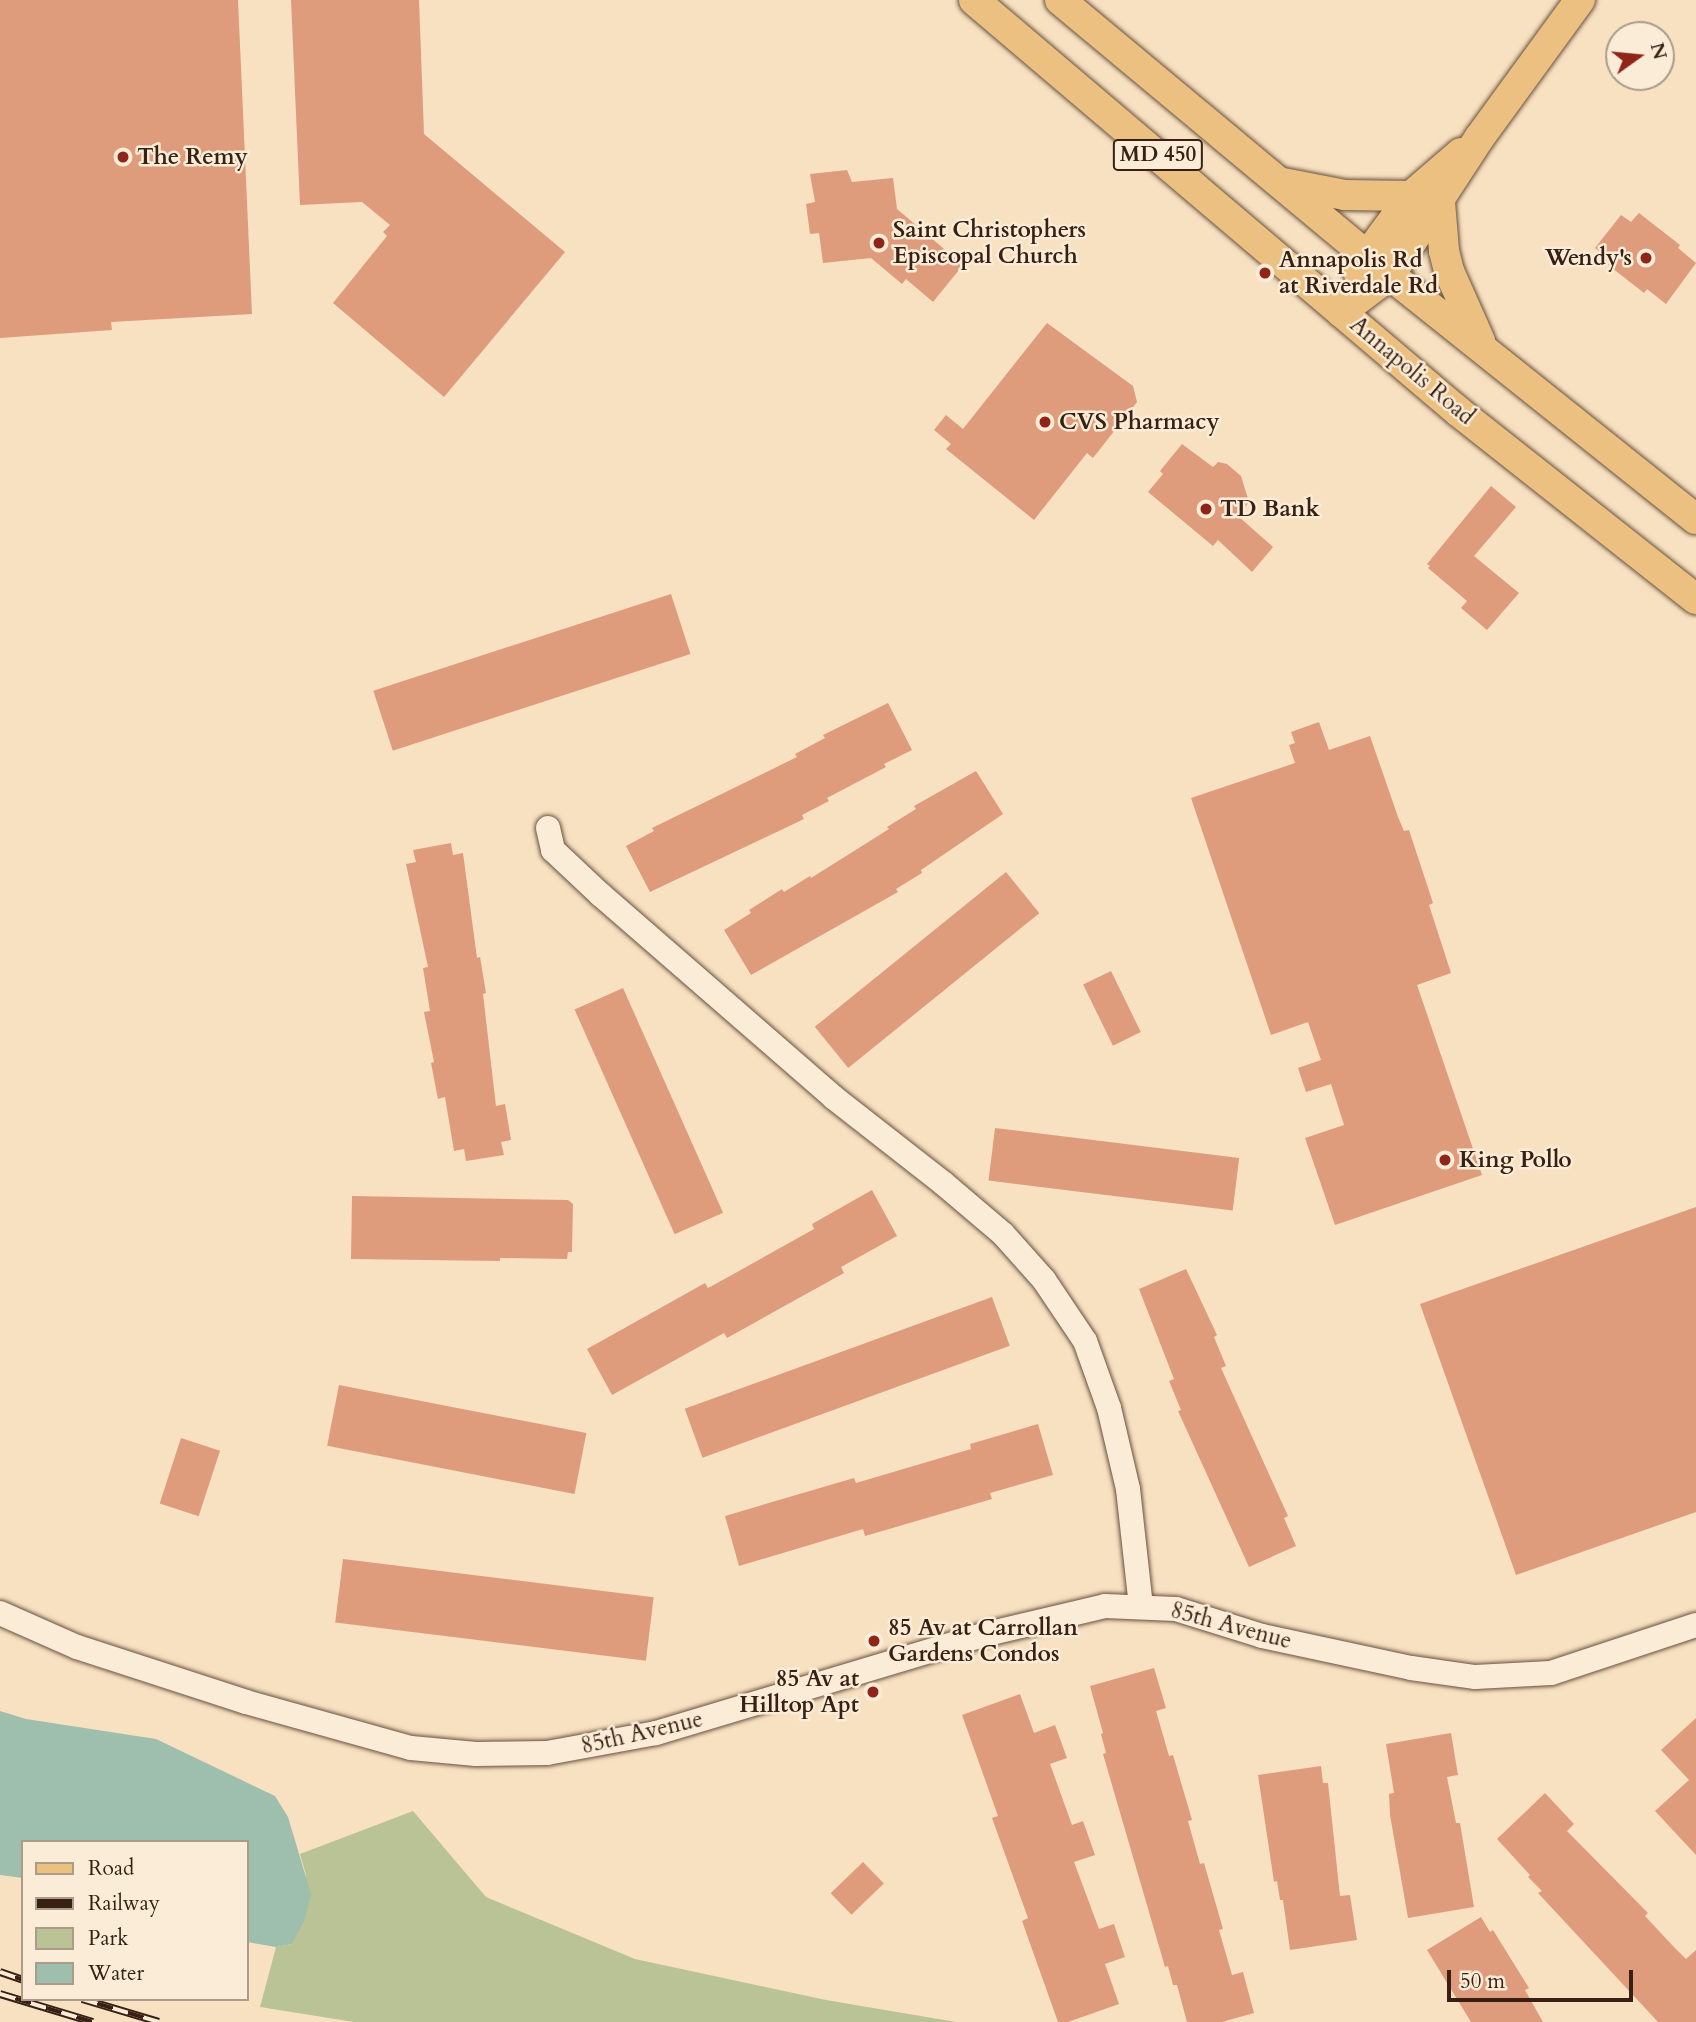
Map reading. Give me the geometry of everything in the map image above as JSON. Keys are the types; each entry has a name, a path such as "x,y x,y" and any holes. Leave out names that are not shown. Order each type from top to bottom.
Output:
{"main road":[{"name":"Annapolis Road","path":"974,0 1459,412 1695,598"},
{"name":"MD 450","path":"1060,0 1390,275 1696,519"},
{"path":"1341,312 1390,275 1480,137 1580,0"},
{"path":"1341,312 1367,256 1411,196 1480,137"},
{"path":"1279,182 1345,195 1411,196"},
{"path":"1440,202 1444,251 1449,271 1485,351"}],"street":[{"path":"548,828 553,850 601,895 833,1097 1003,1234 1044,1280 1085,1341 1109,1408 1128,1489 1141,1606"},
{"name":"85th Avenue","path":"77,1647 232,1698 411,1748 476,1754 547,1753 656,1733 986,1634 1105,1606 1177,1609 1262,1636 1411,1668 1475,1676 1551,1672 1696,1625"},
{"path":"0,1613 77,1647"},
{"path":"0,1628 77,1647"}],"green space":[{"path":"413,1811 486,1897 635,1959 826,2000 956,2022 354,2022 260,2007 276,1947 292,1944 306,1875 300,1854"}],"water":[{"path":"0,1711 26,1719 156,1739 275,1796 288,1817 311,1894 304,1921 292,1944 276,1947 248,1942 248,1840 21,1840 21,1878 0,1875"}],"building":[{"name":"The Remy","path":"0,0 238,0 252,314 111,322 112,330 0,338"},
{"path":"291,0 419,0 424,134 565,252 444,397 333,303 387,236 383,232 390,225 362,202 300,205"},
{"name":"Saint Christophers Episcopal Church","path":"847,170 852,182 893,178 897,209 963,265 933,302 906,279 902,284 871,258 823,263 819,233 810,234 806,204 815,202 810,174"},
{"name":"Wendy's","path":"1639,213 1680,245 1678,248 1696,263 1666,304 1647,289 1644,293 1621,275 1602,260 1605,256 1595,248 1621,215 1631,222"},
{"name":"CVS Pharmacy","path":"1047,323 1133,386 1137,402 1093,458 1087,453 1034,520 946,449 951,444 934,430 946,415 963,429"},
{"name":"TD Bank","path":"1182,444 1213,467 1218,462 1227,464 1241,476 1249,502 1238,516 1273,547 1252,572 1218,540 1213,546 1148,492 1163,474 1160,471"},
{"path":"1491,486 1516,507 1474,556 1519,593 1487,630 1461,608 1467,601 1428,568 1430,566 1427,564"},
{"path":"671,594 690,654 393,751 373,691"},
{"path":"888,703 912,750 827,798 829,801 802,815 804,819 650,892 626,846 654,831 652,828 797,757 795,754 825,738 823,735"},
{"path":"1319,722 1329,750 1370,736 1398,817 1404,831 1409,830 1433,903 1429,905 1451,973 1417,985 1482,1175 1335,1225 1305,1138 1344,1125 1331,1084 1306,1092 1298,1068 1321,1060 1308,1022 1271,1035 1191,798 1295,763 1289,745 1295,743 1291,732"},
{"path":"976,771 1003,814 921,870 922,873 896,889 898,892 751,975 724,930 782,889 784,892 810,876 811,878 889,829 887,827 916,809 914,806"},
{"path":"451,843 453,855 463,853 477,958 480,957 486,993 483,994 496,1106 505,1104 511,1140 501,1142 504,1155 466,1161 464,1149 454,1151 445,1097 438,1099 424,1012 430,1011 423,968 428,967 406,864 416,862 413,850"},
{"path":"1006,872 1039,913 848,1068 815,1027"},
{"path":"1111,971 1141,1032 1113,1046 1083,985"},
{"path":"623,988 723,1213 675,1234 575,1010"},
{"path":"995,1128 1239,1158 1233,1211 989,1181"},
{"path":"872,1190 897,1236 841,1267 844,1273 727,1338 724,1333 612,1395 587,1349 705,1283 708,1288 730,1276 814,1229 812,1224"},
{"path":"352,1196 568,1200 573,1204 572,1252 568,1252 567,1259 351,1259"},
{"path":"1696,1207 1696,1512 1516,1575 1420,1304"},
{"path":"1186,1269 1217,1335 1214,1337 1226,1366 1221,1368 1288,1516 1284,1518 1296,1546 1249,1567 1178,1411 1181,1410 1169,1381 1174,1379 1139,1289"},
{"path":"992,1297 1010,1346 703,1458 685,1409"},
{"path":"339,1385 586,1433 575,1494 327,1446"},
{"path":"1038,1424 1053,1475 990,1493 992,1499 865,1536 863,1529 739,1566 725,1516 854,1478 856,1483 971,1449 970,1444"},
{"path":"181,1438 220,1451 199,1516 160,1504"},
{"path":"343,1559 654,1597 646,1661 335,1623"},
{"path":"1154,1668 1166,1708 1156,1711 1169,1756 1173,1755 1192,1820 1188,1821 1200,1864 1204,1863 1223,1929 1219,1930 1232,1975 1243,1972 1254,2013 1222,2022 1187,2022 1177,1985 1173,1985 1168,1966 1165,1967 1103,1754 1106,1753 1101,1734 1103,1733 1090,1686"},
{"path":"1020,1694 1034,1733 1055,1725 1067,1758 1050,1764 1072,1825 1083,1821 1095,1855 1074,1862 1099,1929 1114,1924 1125,1957 1105,1964 1119,2004 1068,2022 1058,2022 1022,1921 1028,1918 992,1818 998,1816 962,1715"},
{"path":"1696,1718 1696,1855 1655,1811 1689,1780 1661,1750"},
{"path":"1451,1733 1458,1775 1447,1777 1456,1823 1460,1823 1474,1907 1408,1918 1390,1815 1389,1794 1394,1793 1386,1744"},
{"path":"1321,1766 1323,1783 1328,1783 1340,1896 1350,1895 1357,1940 1290,1950 1283,1900 1280,1900 1277,1881 1274,1882 1258,1775"},
{"path":"1545,1793 1574,1824 1567,1831 1648,1913 1645,1916 1673,1946 1686,1959 1696,1950 1696,2022 1658,2022 1538,1893 1542,1891 1528,1877 1530,1875 1497,1839"},
{"path":"863,1862 884,1884 851,1915 831,1893"},
{"path":"1481,1917 1490,1932 1493,1930 1529,1988 1525,1990 1543,2022 1471,2022 1427,1950"}],"railway":[{"path":"0,1972 21,1979"},
{"path":"0,1994 21,2000"},
{"path":"23,2001 93,2022"},
{"path":"89,2001 159,2022"}],"place":[{"name":"The Remy","path":"123,157"},
{"name":"Saint Christophers Episcopal Church","path":"879,243"},
{"name":"Wendy's","path":"1646,258"},
{"name":"Annapolis Rd at Riverdale Rd","path":"1265,273"},
{"name":"CVS Pharmacy","path":"1045,422"},
{"name":"TD Bank","path":"1206,509"},
{"name":"King Pollo","path":"1445,1160"},
{"name":"85 Av at Carrollan Gardens Condos","path":"874,1641"},
{"name":"85 Av at Hilltop Apt","path":"873,1692"}]}
